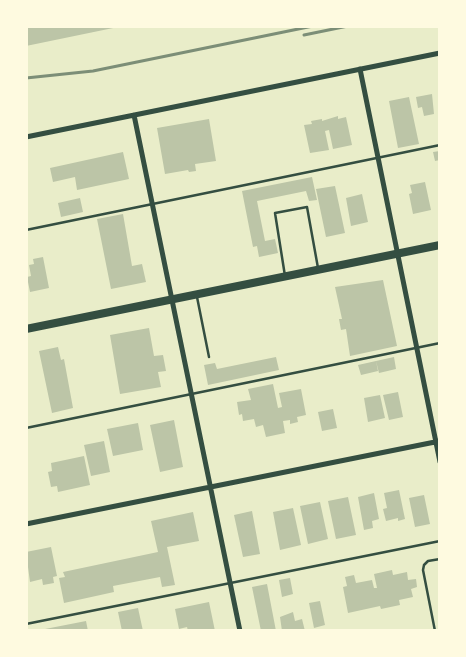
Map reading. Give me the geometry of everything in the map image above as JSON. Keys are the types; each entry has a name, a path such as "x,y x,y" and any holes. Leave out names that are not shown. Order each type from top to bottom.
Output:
{"main road":[{"path":"26,330 440,245"}],"street":[{"path":"26,137 440,53"},
{"path":"360,69 416,348 438,441 440,462"},
{"path":"134,115 212,487 240,631"},
{"path":"26,524 438,441"}],"lane":[{"path":"26,230 440,145"},
{"path":"285,277 274,213 307,207 318,270"},
{"path":"197,295 209,357"},
{"path":"26,428 440,343"},
{"path":"26,624 440,541"},
{"path":"435,631 423,570 424,564 428,561 440,559"}],"building":[{"path":"26,26 118,26 118,27 26,46"},
{"path":"432,94 434,114 424,116 422,107 418,108 416,97"},
{"path":"409,97 419,144 398,148 389,101"},
{"path":"338,116 338,119 346,117 352,145 333,149 329,130 325,131 329,150 310,153 304,125 312,124 311,121 322,119 322,121"},
{"path":"209,119 216,161 195,164 196,171 189,172 188,170 165,174 157,128"},
{"path":"440,151 440,160 435,161 433,152"},
{"path":"123,152 129,179 77,190 75,177 53,182 50,168"},
{"path":"312,177 317,200 309,201 306,191 257,201 265,241 275,239 278,253 259,257 257,246 253,247 242,191"},
{"path":"425,182 431,210 413,214 409,194 412,193 410,185"},
{"path":"335,186 345,233 326,237 316,189"},
{"path":"362,194 368,222 351,226 346,198"},
{"path":"80,198 83,212 61,217 58,203"},
{"path":"123,214 132,266 142,264 146,282 111,289 97,219"},
{"path":"43,257 49,288 30,292 27,277 31,276 29,265 34,264 33,259"},
{"path":"383,280 397,346 350,356 346,329 341,330 339,319 342,319 335,287"},
{"path":"149,328 154,356 163,355 166,371 158,372 161,387 120,394 110,335"},
{"path":"58,347 61,360 64,359 73,408 52,413 39,351"},
{"path":"276,357 279,370 208,385 204,365 215,363 217,369"},
{"path":"394,357 396,369 379,373 376,361"},
{"path":"376,361 378,371 361,375 358,365"},
{"path":"273,384 278,408 282,407 279,393 301,389 306,415 297,417 298,422 290,424 290,420 283,421 285,433 266,437 263,425 256,427 254,419 243,421 242,414 239,415 237,402 251,400 248,389"},
{"path":"398,392 403,417 389,420 383,395"},
{"path":"380,395 385,418 368,422 364,398"},
{"path":"333,409 337,428 322,431 318,412"},
{"path":"174,420 183,467 160,472 150,425"},
{"path":"138,423 143,450 113,456 107,429"},
{"path":"104,441 110,472 91,476 84,445"},
{"path":"84,456 90,485 58,492 57,486 51,487 48,472 52,471 51,463"},
{"path":"399,490 405,519 398,521 398,518 386,521 383,509 387,508 384,493"},
{"path":"374,493 379,519 372,521 373,528 364,530 358,497"},
{"path":"424,495 430,524 415,527 409,498"},
{"path":"348,497 356,535 336,539 328,501"},
{"path":"320,502 328,539 308,544 300,506"},
{"path":"293,508 301,545 280,550 273,512"},
{"path":"252,511 260,554 243,557 234,515"},
{"path":"193,512 199,541 167,547 175,585 162,587 160,577 113,586 114,592 64,603 59,578 65,577 63,572 158,552 151,521"},
{"path":"51,547 57,576 53,577 54,583 43,585 42,579 30,582 26,552"},
{"path":"392,570 393,575 407,572 408,580 416,579 417,587 411,589 413,597 399,600 400,605 381,609 380,606 348,613 343,587 347,586 345,577 354,575 356,583 372,580 374,588 377,588 374,574"},
{"path":"290,578 293,594 282,597 279,580"},
{"path":"267,584 276,631 261,631 252,587"},
{"path":"320,601 325,625 314,628 309,603"},
{"path":"209,602 215,631 188,631 187,627 179,629 175,609"},
{"path":"138,608 143,631 122,631 118,612"},
{"path":"293,612 295,621 302,619 305,631 282,631 280,617"},
{"path":"86,621 88,631 40,631 40,630"}],"railway":[{"path":"26,78 93,71 313,26"},
{"path":"304,35 348,26"}]}
